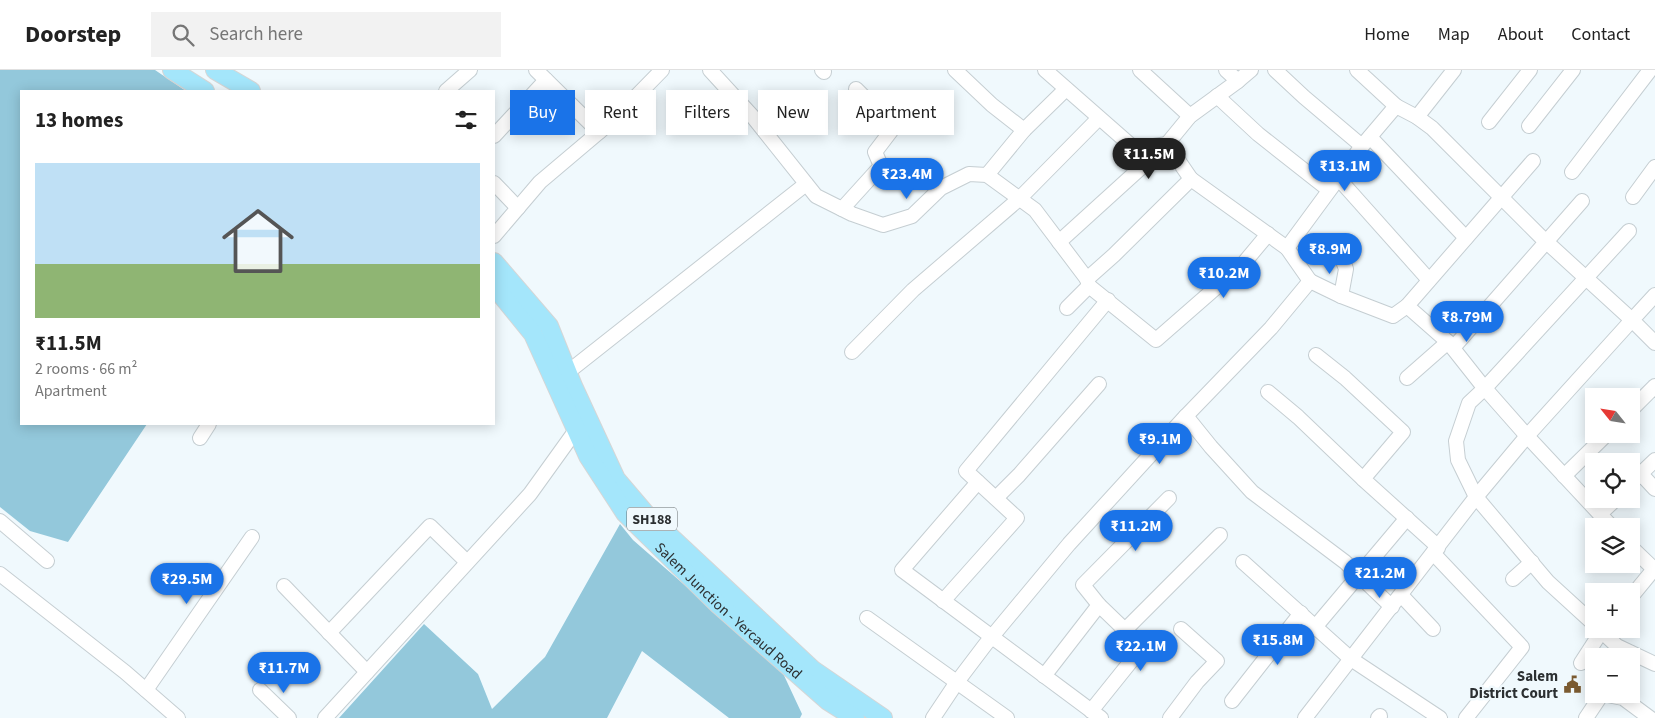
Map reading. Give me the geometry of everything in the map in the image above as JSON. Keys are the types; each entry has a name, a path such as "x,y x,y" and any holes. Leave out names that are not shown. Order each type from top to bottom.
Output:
{"main road":[{"path":"172,70 203,90"},
{"path":"215,70 249,90"},
{"name":"SH188","path":"495,263 549,326 616,479 645,513 813,670 883,718"},
{"name":"Salem Junction - Yercaud Road","path":"495,287 533,334 588,456 624,513 719,606 828,701 855,718"}],"street":[{"path":"447,90 470,70"},
{"path":"536,70 585,118"},
{"path":"642,90 662,70"},
{"path":"710,70 753,117 816,196 842,209 884,225 912,216 941,188 969,174 987,176 1035,210 1088,282 1156,340 1243,264 1268,234"},
{"path":"955,70 992,105 1024,130"},
{"path":"1045,70 1134,149 1167,144"},
{"path":"1140,70 1190,116"},
{"path":"1226,70 1238,81"},
{"path":"1059,242 1167,144 1190,116 1251,70"},
{"path":"1274,70 1304,97 1366,141 1466,238"},
{"path":"1357,70 1396,106 1418,117 1432,128 1546,241 1655,343"},
{"path":"1418,117 1454,70"},
{"path":"1489,122 1530,70"},
{"path":"1529,126 1573,70"},
{"path":"1572,172 1650,70"},
{"path":"495,135 546,80"},
{"path":"842,209 882,166 875,152 894,128 856,89"},
{"path":"987,176 1024,130 1066,89"},
{"path":"1218,96 1258,134 1329,190"},
{"path":"1287,248 1366,141 1396,106"},
{"path":"852,352 913,290 1019,199 1099,118"},
{"path":"495,235 540,182 595,135"},
{"path":"1167,144 1191,179 1287,248 1310,281 1393,316 1407,306 1533,161"},
{"path":"1633,197 1655,167"},
{"path":"1338,178 1429,280"},
{"path":"1067,308 1088,282 1191,179"},
{"path":"495,184 518,208"},
{"path":"568,372 806,184"},
{"path":"1407,378 1451,345 1582,201"},
{"path":"1585,615 1548,582 1476,497 1458,460 1456,441 1469,403 1629,231"},
{"path":"1340,252 1346,269 1342,296"},
{"path":"933,718 957,682 1069,544 1186,416 1271,328 1310,281"},
{"path":"1305,718 1476,497 1527,436 1655,295"},
{"path":"943,601 1017,518 966,471 1108,300"},
{"path":"1407,306 1451,345 1527,436 1604,518"},
{"path":"1316,355 1345,378 1404,432 1362,479"},
{"path":"996,498 1019,475 1099,384"},
{"path":"1640,401 1655,386"},
{"path":"1268,392 1298,416 1362,479 1434,543 1435,550 1522,647 1466,718"},
{"path":"1186,416 1252,492 1345,562 1392,607"},
{"path":"200,438 208,425"},
{"path":"325,718 530,494 576,430"},
{"path":"1564,476 1598,443"},
{"path":"1640,475 1655,460"},
{"path":"1640,481 1655,489"},
{"path":"978,482 902,570 1096,714 1140,650 1125,630 1099,605 1083,585 1169,498"},
{"path":"1600,514 1606,508"},
{"path":"1316,626 1407,518"},
{"path":"0,521 47,561"},
{"path":"330,633 430,526 467,562"},
{"path":"1125,630 1220,535"},
{"path":"146,690 252,536"},
{"path":"1640,556 1655,570 1640,587"},
{"path":"1243,562 1351,659 1440,718"},
{"path":"1514,579 1532,562"},
{"path":"0,574 146,690 178,718"},
{"path":"284,586 367,672"},
{"path":"1401,595 1433,629"},
{"path":"1044,676 1099,605"},
{"path":"1232,701 1301,613"},
{"path":"867,618 1007,718"},
{"path":"1170,718 1197,682 1217,661 1181,629"},
{"path":"1581,663 1594,638"},
{"path":"1610,638 1618,646 1655,664"},
{"path":"260,690 289,718"},
{"path":"1586,718 1602,694 1623,698 1650,718"}],"shaded area":[{"path":"0,70 155,70 185,90 20,90 20,425 146,425 68,542 30,531 0,507"},
{"path":"620,524 633,540 781,669 802,714 800,718 729,718 642,651 607,718 339,718 424,624 478,674 492,709 545,657"}],"place":[{"name":"Salem District Court","path":"1572,685"}]}
